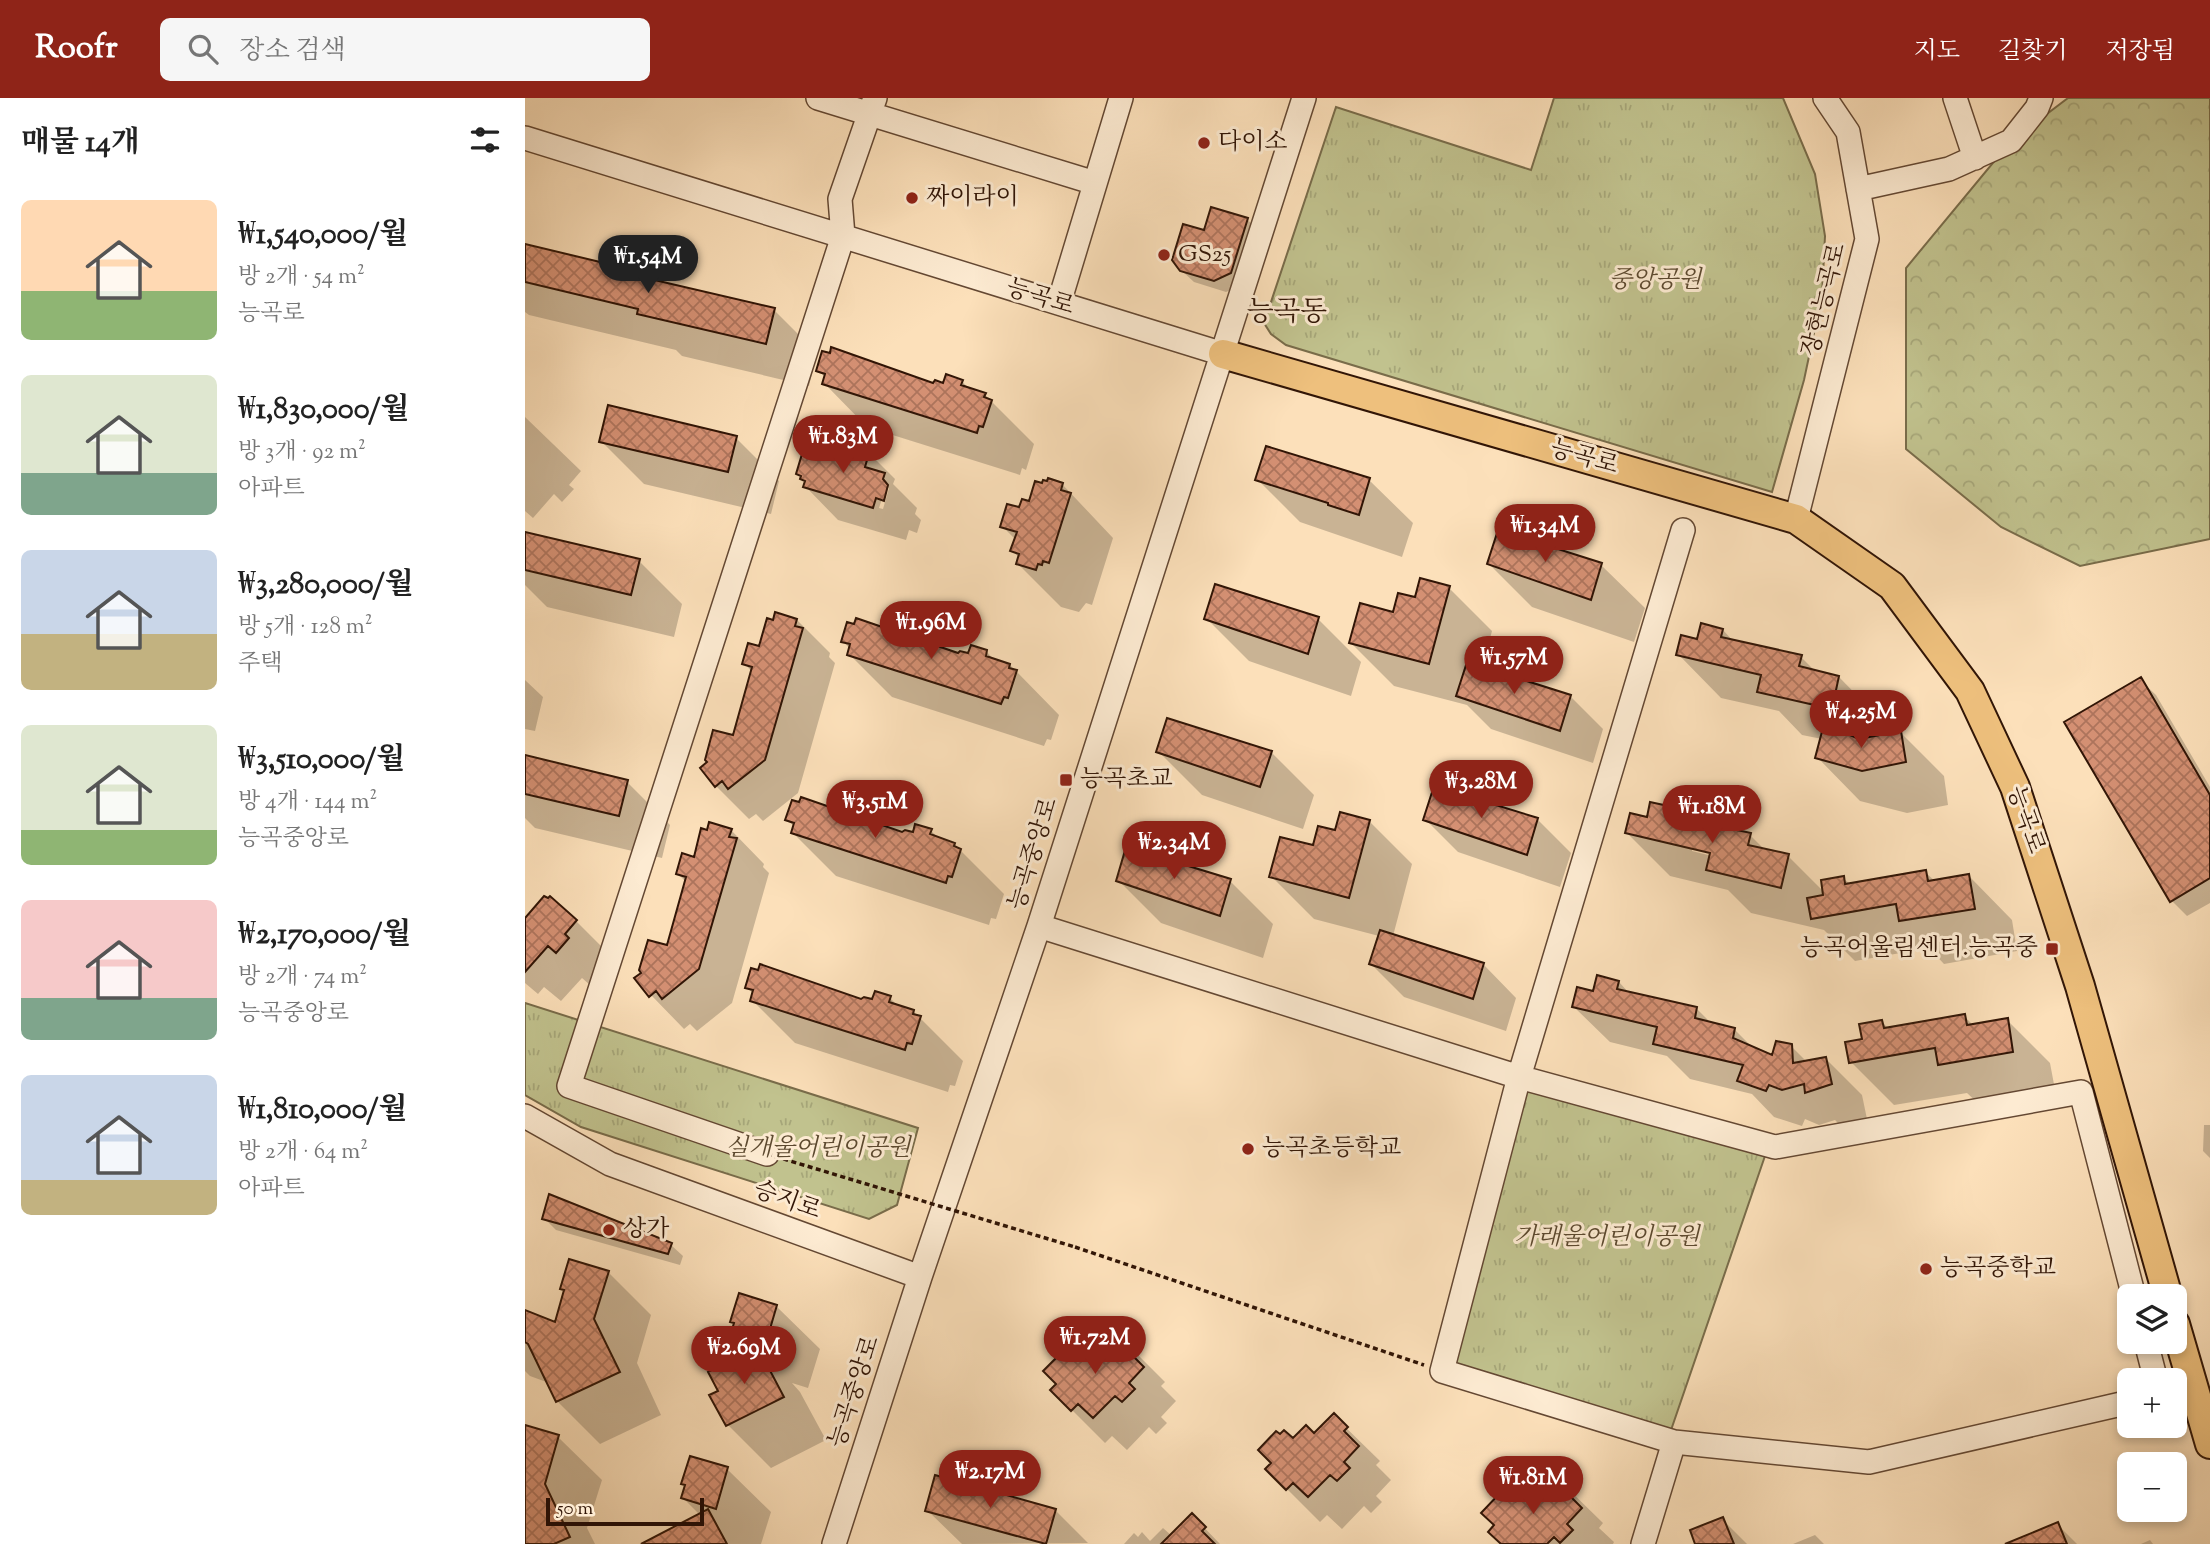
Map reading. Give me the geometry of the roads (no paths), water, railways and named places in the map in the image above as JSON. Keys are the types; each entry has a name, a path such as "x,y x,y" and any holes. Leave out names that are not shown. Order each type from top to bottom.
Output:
{"main road":[{"name":"능곡로","path":"1223,354 1796,519 1892,586 1970,691 2015,787 2080,986 2164,1284"},
{"path":"2184,1354 2210,1444"}],"street":[{"path":"818,98 873,106 1095,183"},
{"path":"1059,303 1121,98"},
{"name":"능곡중앙로","path":"834,1544 920,1277 1039,926 1304,98"},
{"name":"장현능곡로","path":"1796,519 1867,239 1848,132 1825,98"},
{"path":"1955,98 1975,158"},
{"path":"1858,190 1949,169 2011,141 2037,108 2041,98"},
{"path":"767,1154 569,1086 843,236 840,199 873,106"},
{"name":"능곡로","path":"525,138 1223,354"},
{"path":"1683,530 1518,1077 1442,1371 1674,1442 1869,1462 2117,1405"},
{"path":"1039,926 1518,1077 1775,1147 2081,1092 2131,1284"},
{"name":"승지로","path":"525,1116 610,1164 920,1277"},
{"path":"1643,1544 1674,1442"}],"place":[{"name":"다이소","path":"1204,143"},
{"name":"짜이라이","path":"912,198"},
{"name":"GS25","path":"1164,255"},
{"name":"능곡초교","path":"1066,780"},
{"name":"능곡어울림센터.능곡중","path":"2052,949"},
{"name":"능곡초등학교","path":"1248,1149"},
{"name":"상가","path":"609,1230"},
{"name":"능곡중학교","path":"1926,1269"}],"district":[{"name":"능곡동","path":"1287,313"}],"park label":[{"name":"중앙공원","path":"1655,281"},
{"name":"실개울어린이공원","path":"818,1149"},
{"name":"가래울어린이공원","path":"1607,1238"}]}
